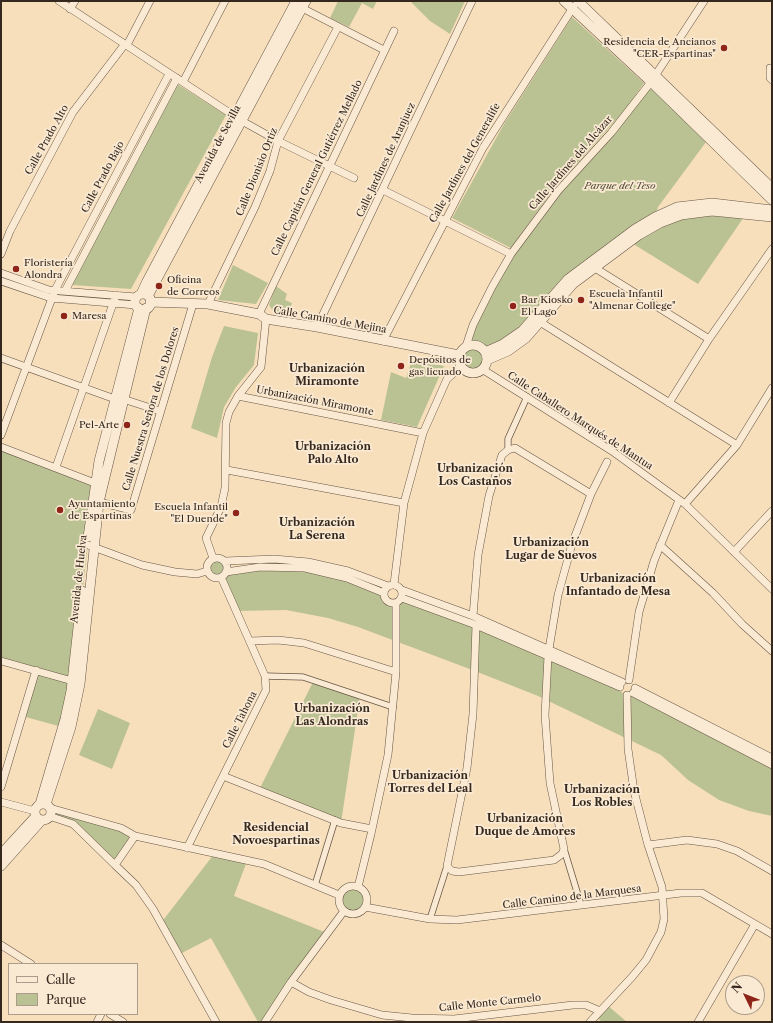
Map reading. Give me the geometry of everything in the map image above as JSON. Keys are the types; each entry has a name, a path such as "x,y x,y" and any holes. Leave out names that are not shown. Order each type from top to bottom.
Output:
{"street":[{"path":"59,1 238,119 278,141 354,178"},
{"path":"70,9 75,1"},
{"name":"Calle Prado Alto","path":"1,254 10,231 73,112 126,44 150,1"},
{"name":"Calle Prado Bajo","path":"65,291 180,80 225,1"},
{"name":"Calle Jardines de Aranjuez","path":"318,327 472,1"},
{"path":"564,1 575,4 714,138 772,200"},
{"name":"Calle Jardines del Alcázar","path":"466,346 477,318 511,254 558,191 611,133 653,79 704,1"},
{"path":"301,3 338,27 384,50"},
{"name":"Avenida de Sevilla","path":"142,302 301,3"},
{"name":"Calle Jardines del Generalife","path":"383,341 444,220 487,141 575,4"},
{"name":"Calle Dionisio Ortiz","path":"208,304 255,206 270,171 278,141 338,27"},
{"name":"Calle Capitán General Gutiérrez Mellado","path":"262,316 328,166 394,31"},
{"path":"770,68 770,78 772,80"},
{"name":"Calle Prado Bajo","path":"1,435 51,298 169,74"},
{"path":"714,138 772,188"},
{"path":"383,190 511,254"},
{"path":"485,360 476,345 466,346 459,355 461,367 471,373 503,344 522,331 568,279 635,229 655,217 677,207 712,203 772,210"},
{"path":"485,360 508,351 526,338 573,284 639,235 660,223 681,215 712,211 772,217"},
{"path":"669,403 709,339 772,249"},
{"path":"596,268 709,339"},
{"name":"Calle Camino de Mejina","path":"1,273 55,290 116,296 142,302"},
{"name":"Calle Camino de Mejina","path":"1,281 51,298 114,303 142,302 208,304 383,341 459,355"},
{"path":"56,467 85,388 116,296"},
{"name":"Avenida de Huelva","path":"1,866 42,811 71,727 98,485 142,302"},
{"name":"Calle Nuestra Señora de los Dolores","path":"99,502 131,510 193,304"},
{"name":"Urbanización Miramonte","path":"262,316 261,366 238,396 423,433"},
{"path":"540,322 737,445"},
{"path":"1,358 85,388 160,411"},
{"name":"Calle Caballero Marqués de Mantua","path":"485,360 527,397 612,451 682,502 772,589"},
{"path":"384,593 391,585 404,503 423,433 447,379 461,367"},
{"path":"772,388 737,445 682,502 660,545 639,612 622,693 632,692 772,758"},
{"path":"213,558 206,538 221,507 227,470 224,430 229,412 238,396"},
{"path":"508,450 508,439 527,397"},
{"path":"1,447 56,467 98,485"},
{"path":"473,616 478,555 489,496 502,455 508,450 515,448 591,494"},
{"path":"581,905 564,849 550,783 545,715 549,652 558,595 572,544 591,494 607,462"},
{"path":"227,470 404,503"},
{"name":"Avenida de Huelva","path":"90,546 99,502 98,485"},
{"path":"734,552 772,511"},
{"path":"660,545 713,593 742,624 772,651"},
{"path":"90,546 142,565 175,572 197,574 207,571"},
{"path":"213,558 218,558 225,561 274,559 308,562 348,571 391,585 399,586 402,594 476,625 549,652 624,683 634,683 632,692 629,756 634,792 648,845 664,896 664,919 654,945 632,977 590,1022"},
{"path":"213,558 208,564 207,571 211,577 260,567 305,568 347,578 384,593 387,601 396,603"},
{"path":"224,575 227,565 225,561"},
{"name":"Calle Tahona","path":"187,848 266,690 265,676 224,575"},
{"path":"402,594 473,616 549,652"},
{"path":"358,887 388,755 396,672 396,603 402,594"},
{"path":"430,919 447,866 467,768 473,714 476,625"},
{"path":"250,641 278,640 304,643 396,672"},
{"path":"1,661 76,682"},
{"path":"1,787 36,670"},
{"path":"265,676 303,677 393,707"},
{"path":"632,692 772,764"},
{"path":"223,776 335,820 372,829"},
{"path":"1,802 121,828 135,836 264,864 339,895"},
{"path":"42,811 72,824 136,885 153,909 216,1022"},
{"name":"Avenida de Huelva","path":"1,854 42,811"},
{"path":"316,885 335,820"},
{"path":"115,865 135,836"},
{"path":"648,845 687,840 717,844 737,851 772,871"},
{"path":"447,866 452,871 459,872 554,860 559,857 564,849"},
{"path":"348,886 358,887 362,889 367,898 365,907 359,913 354,914 344,911 339,906 339,895 348,886"},
{"name":"Calle Camino de la Marquesa","path":"365,907 430,919 457,920 681,893 702,893 772,934"},
{"path":"265,1022 291,982 344,911"},
{"path":"698,1022 755,924"},
{"path":"1,945 29,963"},
{"name":"Calle Monte Carmelo","path":"291,982 309,992 331,1000 382,1014 411,1020 454,1019 573,1005 586,1005 600,1011"},
{"path":"112,1015 123,1022"}],"green space":[{"path":"338,1 377,1 373,9 362,3 349,27 330,18"},
{"path":"410,1 465,1 450,34 430,21"},
{"path":"572,17 644,83 625,110 553,190 511,248 452,218 504,124"},
{"name":"Parque del Teso","path":"651,82 709,138 658,207 655,217 522,331 485,352 476,345 466,346 511,254"},
{"path":"177,84 226,115 131,289 72,285"},
{"path":"746,214 698,284 630,242 681,215"},
{"path":"233,265 268,283 256,304 218,300"},
{"path":"276,286 287,294 285,300 292,303 288,315 273,311 269,305"},
{"path":"224,326 258,333 254,365 236,387 224,407 217,438 191,428 212,357"},
{"path":"469,348 477,348 484,355 484,363 477,370 469,370 462,363 462,355"},
{"path":"412,360 444,366 417,427 381,420 391,372 406,378"},
{"path":"1,447 95,483 79,622 62,727 22,716 35,670 1,661"},
{"path":"214,560 220,560 225,565 223,574 220,576 214,576 209,571 209,565"},
{"path":"275,567 347,578 384,596 390,603 400,600 476,625 620,690 624,695 630,695 772,765 772,816 749,811 719,800 688,780 661,755 538,696 475,671 358,627 328,618 286,610 236,611 221,577 226,572"},
{"path":"314,680 360,696 341,823 259,790"},
{"path":"98,709 130,723 112,769 79,755"},
{"path":"50,808 135,836 115,865 73,824 50,815"},
{"path":"214,854 247,861 234,896 327,933 265,1022 258,1022 211,938 178,955 161,923"},
{"path":"352,889 360,892 363,900 360,908 352,911 344,908 341,900 344,892"},
{"path":"607,1005 627,1022 602,1022 595,1016"}],"place":[{"name":"Residencia de Ancianos \"CER-Espartinas\"","path":"724,48"},
{"name":"Floristería Alondra","path":"16,269"},
{"name":"Oficina de Correos","path":"159,286"},
{"name":"Escuela Infantil \"Almenar College\"","path":"581,300"},
{"name":"Bar Kiosko El Lago","path":"513,306"},
{"name":"Maresa","path":"64,316"},
{"name":"Depósitos de gas licuado","path":"401,366"},
{"name":"Pel-Arte","path":"127,425"},
{"name":"Ayuntamiento de Espartinas","path":"60,510"},
{"name":"Escuela Infantil \"El Duende\"","path":"236,513"}],"district":[{"name":"Urbanización Miramonte","path":"327,375"},
{"name":"Urbanización Palo Alto","path":"333,453"},
{"name":"Urbanización Los Castaños","path":"475,475"},
{"name":"Urbanización La Serena","path":"317,529"},
{"name":"Urbanización Lugar de Suevos","path":"551,549"},
{"name":"Urbanización Infantado de Mesa","path":"618,585"},
{"name":"Urbanización Las Alondras","path":"332,715"},
{"name":"Urbanización Torres del Leal","path":"430,782"},
{"name":"Urbanización Los Robles","path":"602,796"},
{"name":"Urbanización Duque de Amores","path":"525,825"},
{"name":"Residencial Novoespartinas","path":"276,834"}]}
